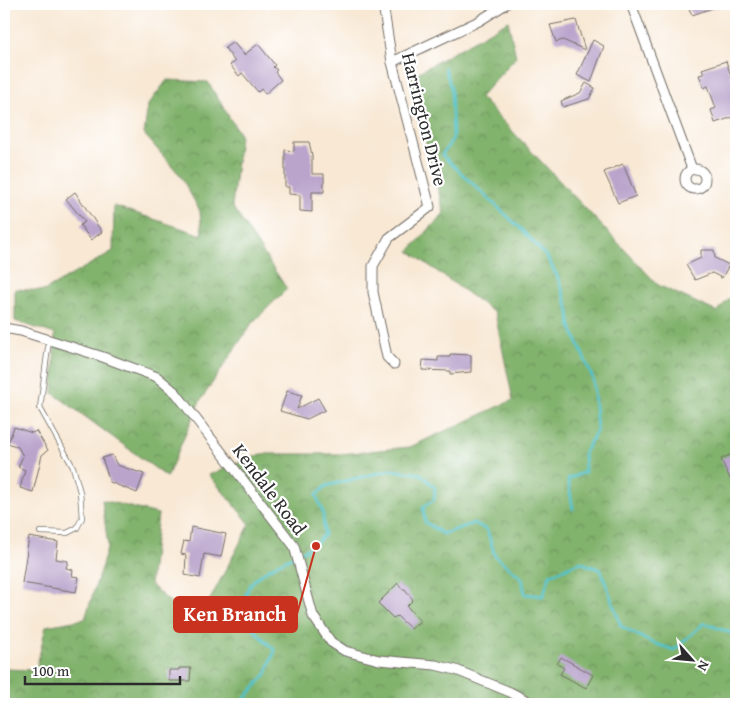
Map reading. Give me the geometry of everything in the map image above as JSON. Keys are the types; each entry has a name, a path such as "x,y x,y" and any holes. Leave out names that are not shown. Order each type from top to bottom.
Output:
{"street":[{"name":"Harrington Drive","path":"383,4 392,62 430,207 389,238 373,266 373,292 387,357 394,364"},
{"path":"392,62 479,21 506,4"},
{"path":"631,4 692,169"},
{"name":"Kendale Road","path":"4,328 49,340 157,377 176,393 294,546 313,616 327,637 345,650 379,660 435,664 456,670 510,692 533,704"}],"lane":[{"path":"40,532 67,533 77,528 82,518 80,492 72,468 40,408 49,340"}],"green space":[{"path":"508,21 516,57 480,97 658,285 717,312 736,291 736,704 4,704 4,669 36,670 46,626 85,619 108,546 102,500 158,514 150,584 196,626 250,524 209,475 261,454 341,454 410,447 513,400 495,313 409,251 444,213 409,78"},
{"path":"167,80 208,82 240,135 232,206 287,289 252,323 199,403 167,477 53,393 55,334 15,321 15,289 44,291 113,251 114,206 202,235 200,211 180,175 144,134 148,105"}],"building":[{"path":"687,4 721,4 721,5 692,15"},
{"path":"576,20 585,50 563,40 556,42 550,25"},
{"path":"593,40 604,46 591,82 577,75"},
{"path":"233,42 244,55 258,44 275,65 273,67 277,70 275,72 281,80 265,94 261,89 258,92 242,73 239,76 230,65 235,62 225,48"},
{"path":"726,61 736,91 736,116 715,123 711,110 716,108 708,86 704,88 699,75 704,74 702,69"},
{"path":"586,83 595,88 589,99 563,107 561,101 580,93"},
{"path":"294,142 309,142 312,155 312,174 324,174 324,192 312,192 312,212 300,211 300,195 289,194 289,187 285,187 285,150 294,151"},
{"path":"623,164 636,196 618,203 604,172"},
{"path":"75,192 102,232 91,240 80,225 85,222 66,199"},
{"path":"701,250 714,250 715,258 729,265 722,278 712,273 695,280 686,265 701,258"},
{"path":"450,354 471,355 471,372 450,374 450,371 422,370 423,360 438,361 438,357 450,357"},
{"path":"287,391 302,395 297,409 318,398 325,410 307,419 280,411"},
{"path":"14,427 32,433 36,431 48,450 42,455 33,492 20,488 25,470 18,467 23,456 18,447 8,443"},
{"path":"736,452 736,492 721,459"},
{"path":"112,455 117,465 144,474 137,493 110,482 102,458"},
{"path":"191,527 226,534 221,557 204,554 200,578 185,575 186,555 181,554 184,541 189,542"},
{"path":"29,537 58,542 56,559 68,561 66,568 73,570 72,576 79,577 76,592 22,583"},
{"path":"398,583 413,600 407,606 420,621 411,629 397,616 393,618 378,603"},
{"path":"561,657 593,675 586,688 560,674 564,668 557,664"},
{"path":"179,668 191,668 190,681 169,681 169,670 179,670"}],"waterway":[{"path":"445,68 451,88 453,138 442,155 521,229 547,257 558,278 568,307 571,327 593,379 597,430 584,453 585,472 568,479 573,509"},
{"path":"240,704 266,674 275,650 259,635 247,617 245,602 248,590 255,580 265,572 315,544 324,535 323,512 316,495 326,486 390,470 421,474 435,488 434,500 423,507 425,522 443,534 474,523 487,530 495,556 522,578 525,594 543,596 550,575 580,562 601,570 621,626 650,642 674,650 704,623 736,635"}],"place":[{"name":"Ken Branch","path":"316,546"}]}
